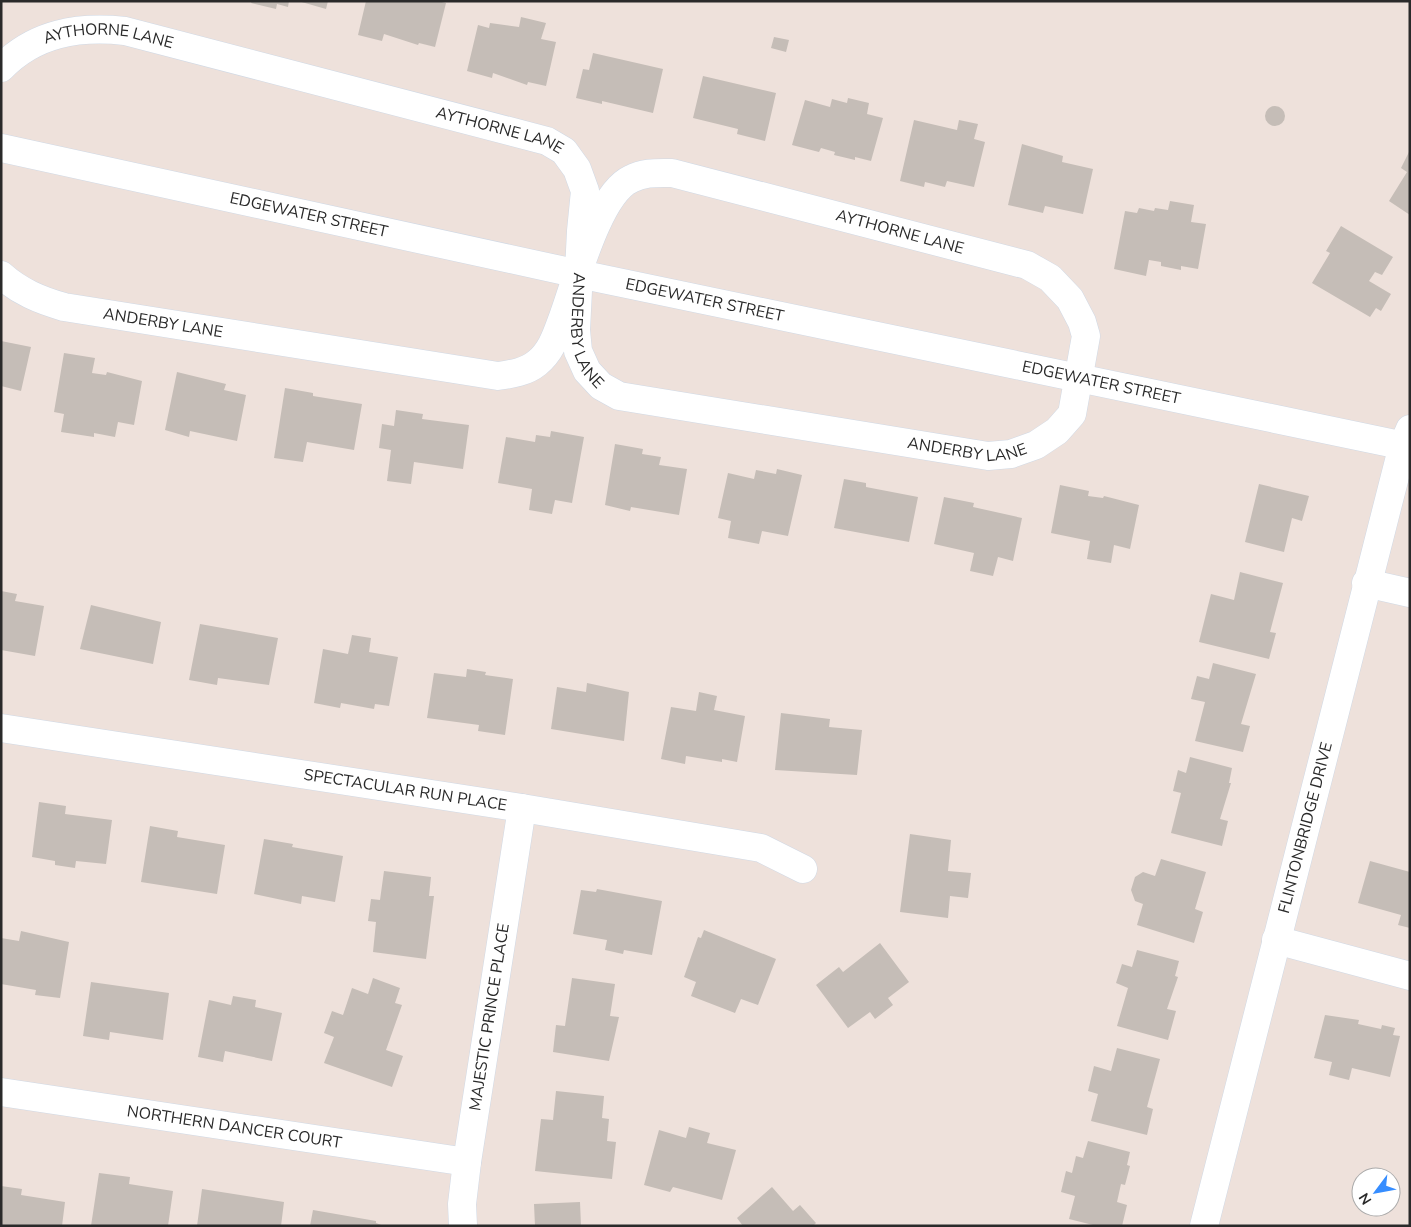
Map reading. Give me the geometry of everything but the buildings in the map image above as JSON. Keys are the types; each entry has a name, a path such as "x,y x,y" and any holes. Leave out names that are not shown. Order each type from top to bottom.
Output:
{"street":[{"name":"AYTHORNE LANE","path":"1,68 11,58 38,41 66,31 96,28 125,31 547,141 564,151 577,169 585,191 579,274"},
{"name":"EDGEWATER STREET","path":"1,148 579,274 1079,376 1407,440"},
{"name":"AYTHORNE LANE","path":"579,274 601,211 612,193 629,179 649,172 672,173 1027,265 1050,278 1070,299 1082,322 1086,336 1079,376"},
{"name":"ANDERBY LANE","path":"1,275 11,284 36,299 64,307 498,376 519,373 537,363 552,346 579,274"},
{"name":"ANDERBY LANE","path":"579,274 576,330 578,351 587,371 601,386 619,396 988,456 1011,454 1036,445 1057,431 1072,414 1079,376"},
{"name":"FLINTONBRIDGE DRIVE","path":"1204,1226 1366,582 1407,440"},
{"path":"1366,582 1410,593"},
{"name":"SPECTACULAR RUN PLACE","path":"1,728 522,808 762,848 803,869"},
{"name":"MAJESTIC PRINCE PLACE","path":"463,1226 462,1204 467,1162 522,808"},
{"path":"1276,940 1410,976"},
{"name":"NORTHERN DANCER COURT","path":"1,1092 467,1162"}]}
